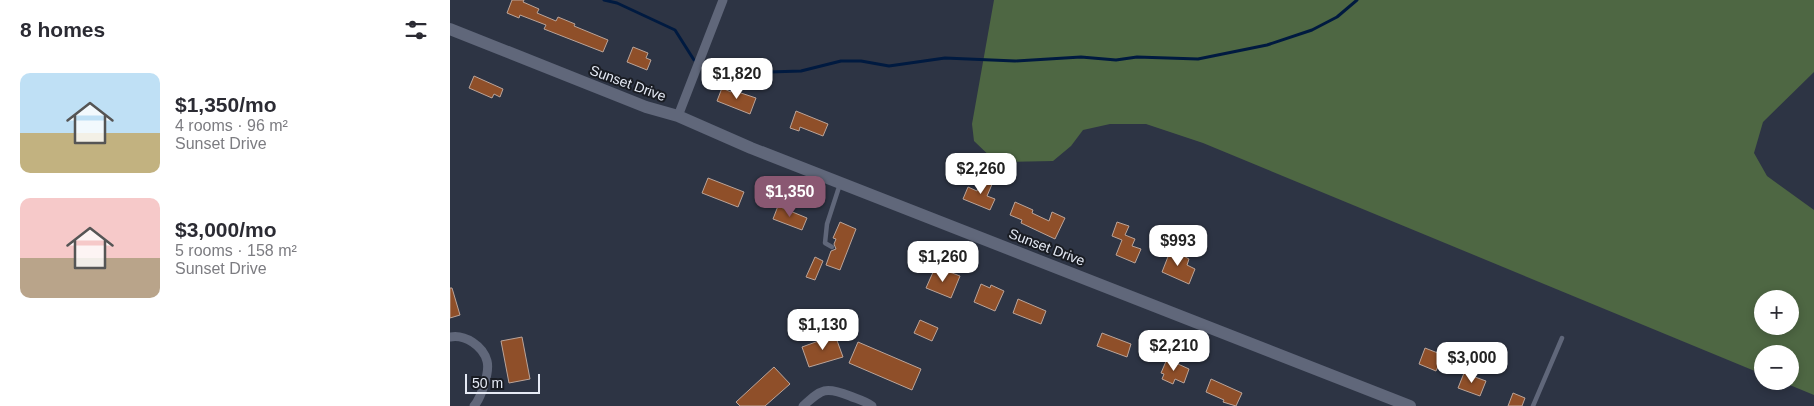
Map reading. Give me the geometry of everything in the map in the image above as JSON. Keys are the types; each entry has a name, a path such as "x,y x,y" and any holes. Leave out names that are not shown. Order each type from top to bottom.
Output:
{"street":[{"path":"678,116 723,0"},
{"name":"Sunset Drive","path":"450,29 646,107 678,116 751,148 1410,406"},
{"path":"450,338 458,336 475,343 487,361 486,380 478,402 474,406"},
{"path":"803,406 816,394 825,390 835,390 872,406"}],"lane":[{"path":"832,247 825,243 827,224 840,183"},
{"path":"1533,406 1562,338"}],"green space":[{"path":"994,0 1814,0 1814,72 1763,122 1754,153 1767,176 1814,210 1814,395 1799,389 1799,345 1754,345 1754,371 1203,143 1146,124 1110,124 1083,130 1071,146 1053,161 996,162 974,141 972,124"}],"building":[{"path":"512,0 524,0 523,2 539,9 537,13 556,21 558,17 608,40 603,52 544,29 546,25 520,15 519,18 507,13"},
{"path":"633,47 648,53 646,58 651,60 647,70 627,62"},
{"path":"474,76 503,89 500,97 494,94 492,98 469,88"},
{"path":"722,88 756,98 750,114 717,101"},
{"path":"796,111 828,124 823,136 800,127 799,131 790,128"},
{"path":"982,177 993,182 987,196 995,199 990,210 963,199 968,187 977,191"},
{"path":"708,178 744,192 738,207 702,193"},
{"path":"1015,202 1033,210 1032,213 1049,221 1052,212 1065,218 1055,239 1021,223 1022,220 1010,215"},
{"path":"778,206 807,218 802,230 773,219"},
{"path":"840,222 856,229 840,270 826,265 831,251 836,249 834,244 836,239 833,238"},
{"path":"1117,222 1129,226 1125,235 1135,239 1132,246 1141,249 1135,263 1116,255 1122,240 1112,236"},
{"path":"1171,249 1189,259 1187,265 1195,269 1189,284 1162,272"},
{"path":"815,257 823,261 815,280 806,277"},
{"path":"934,270 946,275 947,271 960,276 951,298 926,288"},
{"path":"981,284 990,288 991,285 1004,291 995,311 974,302"},
{"path":"450,288 452,288 460,315 450,318"},
{"path":"1018,299 1046,311 1041,324 1013,313"},
{"path":"920,320 938,328 932,341 914,333"},
{"path":"1102,333 1131,344 1127,357 1097,346"},
{"path":"835,335 843,357 809,367 802,347"},
{"path":"522,337 530,379 509,383 501,341"},
{"path":"858,342 921,369 912,390 849,363"},
{"path":"1425,348 1443,355 1436,371 1419,364"},
{"path":"1167,359 1189,369 1184,383 1175,379 1173,384 1162,379 1164,374 1161,373"},
{"path":"774,367 790,384 765,406 740,406 736,402"},
{"path":"1464,373 1486,381 1480,396 1458,388"},
{"path":"1211,379 1242,393 1236,406 1223,402 1224,400 1206,392"},
{"path":"1513,393 1525,398 1522,406 1508,406"}],"waterway":[{"path":"604,0 617,3 675,30 694,60"},
{"path":"707,69 730,78 769,72 801,71 841,61 861,61 889,66 945,58 1015,61 1081,57 1116,60 1137,57 1198,59 1267,45 1312,30 1337,17 1357,0"}]}
